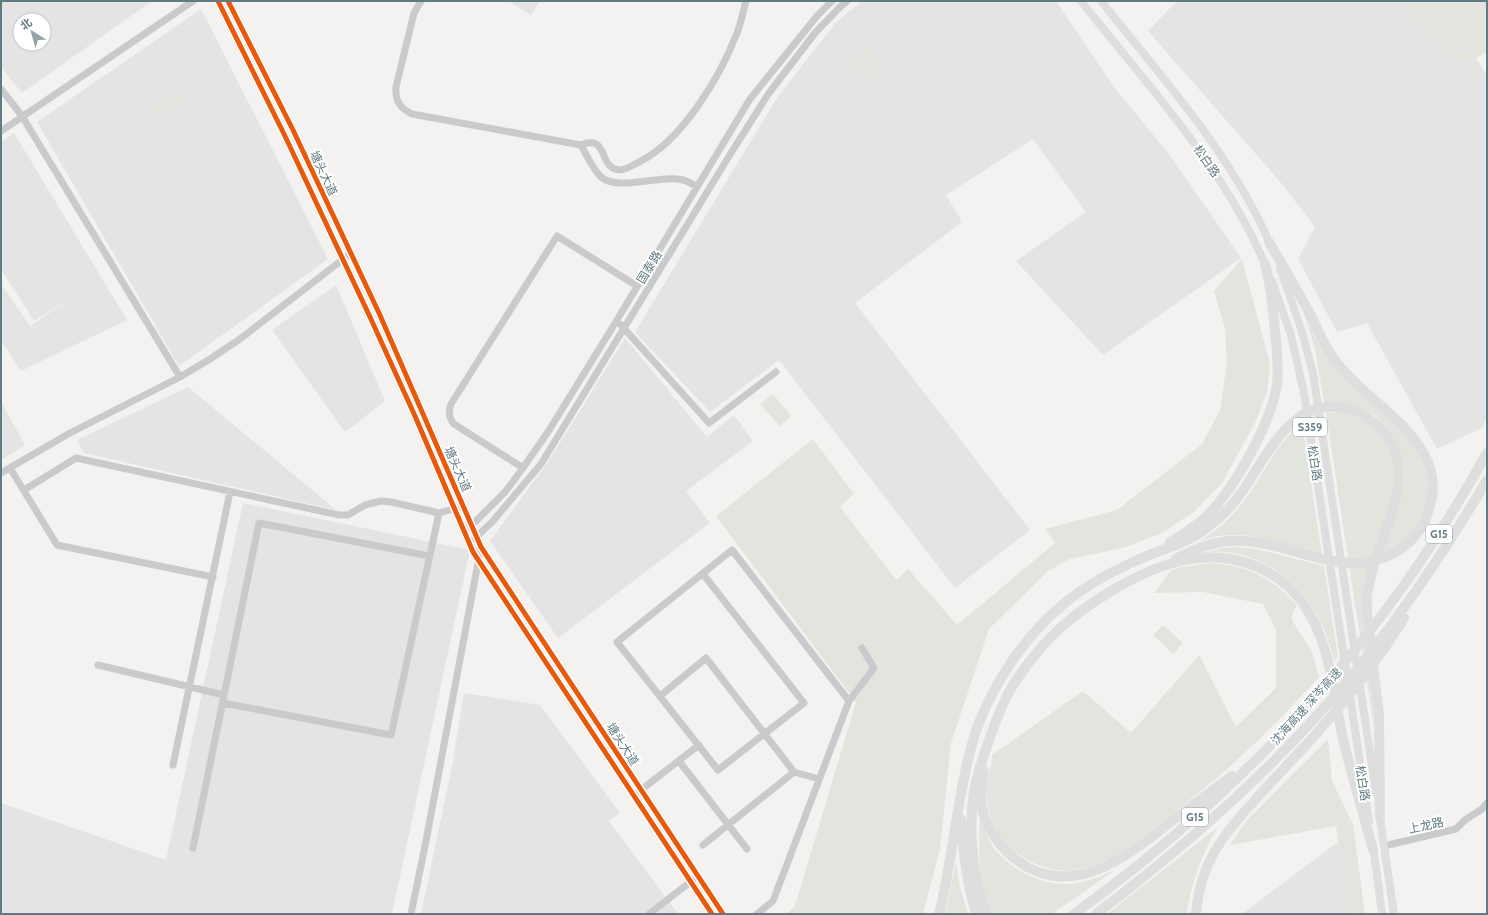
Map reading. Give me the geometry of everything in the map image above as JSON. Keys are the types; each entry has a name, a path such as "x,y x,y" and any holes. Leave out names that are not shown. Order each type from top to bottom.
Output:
{"highway":[{"path":"986,914 976,876 972,830 974,792 986,750 1000,710 1008,694 1029,663 1051,637 1081,611 1111,592 1208,544 1246,541 1274,546 1325,560 1354,563 1378,559 1401,549 1418,532 1424,522 1432,500 1432,473 1421,448 1404,427 1344,372 1332,356 1303,300 1269,242"},
{"path":"1155,552 1193,527 1216,506 1235,480 1268,416 1273,400 1278,369 1272,294 1265,264"},
{"path":"940,914 948,877 966,768 976,731 992,696 1018,652 1049,616 1073,595 1110,573 1155,552 1190,539 1203,531 1237,498 1282,432 1297,418 1313,411 1331,407 1350,410 1368,418 1378,426 1387,436 1394,448 1399,472 1396,496 1370,577 1366,601 1380,732 1380,817"},
{"name":"沈海高速 深岑高速","path":"1074,914 1136,867 1188,824 1265,751 1305,708 1352,653 1385,611 1436,537 1487,453"},
{"name":"沈海高速 深岑高速","path":"1096,914 1174,853 1198,832 1263,772 1307,726 1357,669 1389,628 1432,569 1487,480"},
{"path":"1162,567 1180,561 1201,558 1239,560 1265,570 1293,591 1302,602 1316,626 1326,655 1343,738 1373,850"},
{"path":"1196,914 1204,874 1225,833 1308,743 1357,686 1391,639 1432,569"},
{"path":"986,750 981,800 983,812 993,835 1009,854 1028,867 1039,872 1065,876 1094,872 1108,866 1151,838 1265,751"},
{"path":"960,801 964,858 969,888 976,914"}],"main road":[{"name":"塘头大道","path":"218,1 284,134 343,259 415,416 468,542 479,562 712,914"},
{"name":"塘头大道","path":"228,1 293,130 351,253 401,361 481,547 724,914"},
{"name":"松白路","path":"1081,1 1209,163 1234,204 1265,264 1283,309 1291,335 1304,393 1382,914"},
{"name":"松白路","path":"1101,1 1209,139 1244,193 1269,242 1296,310 1313,373 1394,914"}],"street":[{"path":"1,131 193,1"},
{"path":"422,1 414,13 396,87 397,100 404,110 420,116 581,145 592,143 598,145 608,164 619,170 625,169 643,160 660,149 674,136 700,104 721,69 738,32 746,1"},
{"name":"国泰路","path":"463,530 471,526 505,492 523,468 548,432 617,320 750,99 816,16 832,1"},
{"name":"国泰路","path":"468,542 476,537 493,521 541,464 769,93 815,33 847,1"},
{"path":"1,89 22,116 180,377"},
{"path":"581,145 594,170 602,178 613,182 677,179 688,181 697,187"},
{"path":"523,468 451,421 448,413 455,397 557,236 637,286"},
{"path":"1,474 70,432 180,377 210,359 240,339 351,253"},
{"path":"617,320 710,423 776,372"},
{"path":"24,490 76,458 339,515 348,515 365,505 380,501 391,502 439,513 464,506"},
{"path":"10,468 58,545 213,577"},
{"path":"173,765 230,492"},
{"path":"98,665 190,687 223,699 391,735 439,513"},
{"path":"193,848 259,523 429,556"},
{"path":"411,914 428,834 481,547"},
{"path":"703,574 804,703 718,770 618,642 732,550 849,701"},
{"path":"757,914 773,901 849,701 874,668 862,648"},
{"path":"660,696 706,658 794,772 819,779"},
{"path":"634,796 699,746"},
{"path":"679,761 747,849"},
{"path":"703,845 794,772"},
{"name":"上龙路","path":"1384,846 1456,829 1465,820 1482,809 1487,803"},
{"path":"648,914 698,876"}],"shaded area":[{"path":"1,1 152,1 22,93 1,67"},
{"path":"508,1 540,1 531,15"},
{"path":"862,1 1056,1 1114,87 1169,154 1241,258 1103,355 1016,261 1086,212 1033,139 946,195 962,222 855,303 1030,530 955,588 779,360 710,412 635,332 777,98 836,22"},
{"path":"1177,1 1399,1 1458,60 1476,58 1487,76 1487,417 1482,428 1437,449 1367,323 1337,332 1298,259 1315,227 1282,184 1148,31"},
{"path":"1399,1 1487,1 1487,52 1476,58 1458,60"},
{"path":"201,9 328,259 179,366 37,122"},
{"path":"867,47 885,74 870,85 851,58"},
{"path":"179,89 186,101 158,117 151,105"},
{"path":"14,133 127,320 21,371 1,340 1,284 30,326 77,294 34,321 1,269 1,142"},
{"path":"1242,259 1270,364 1267,392 1255,423 1222,483 1195,511 1162,533 1123,548 1070,559 1048,571 989,629 951,743 940,849 923,914 786,914 795,906 856,702 716,516 813,439 854,494 840,507 896,580 908,569 957,625 1055,543 1045,529 1117,510 1202,444 1220,410 1227,363 1225,329 1214,291"},
{"path":"336,285 385,401 345,432 272,330"},
{"path":"1301,304 1315,337 1329,361 1350,384 1402,432 1415,449 1425,468 1428,490 1420,520 1412,532 1402,542 1383,553 1398,506 1403,474 1402,459 1397,444 1388,430 1373,414 1324,403 1315,349"},
{"path":"625,338 707,437 734,415 753,441 686,491 710,523 558,638 490,541 548,462"},
{"path":"188,387 336,510 84,453 77,440"},
{"path":"773,394 791,416 779,426 760,404"},
{"path":"1,402 25,445 1,460"},
{"path":"1338,412 1361,420 1371,426 1380,435 1390,453 1394,473 1392,494 1365,580 1362,600 1363,624 1375,735 1326,413"},
{"path":"1302,424 1322,555 1276,541 1247,536 1231,535 1199,541 1215,531 1235,512 1252,490 1280,446 1294,430"},
{"path":"243,503 470,550 392,914 1,914 1,803 166,860"},
{"path":"1233,547 1256,549 1324,566 1338,657 1334,661 1328,638 1318,617 1305,598 1290,581 1273,568 1252,558 1230,553 1206,552"},
{"path":"1212,563 1237,567 1259,575 1279,588 1288,596 1297,606 1293,612 1293,622 1312,651 1319,677 1250,748 1222,773 1126,849 1093,866 1066,871 1044,867 1023,857 1010,847 998,833 990,817 987,795 992,755 1083,691 1131,733 1199,655 1236,727 1276,688 1276,630 1263,604 1203,592 1154,593 1171,570"},
{"path":"1163,625 1183,643 1173,654 1153,635"},
{"path":"464,693 540,705 620,813 609,821 678,914 421,914 453,761"},
{"path":"1328,739 1332,781 1353,824 1365,914 1348,914 1336,826 1230,845 1247,820"},
{"path":"980,819 990,842 999,854 1025,874 1045,882 1056,884 1077,883 1115,870 1052,914 991,914 984,890 981,870 979,845"},
{"path":"1218,827 1202,858 1191,891 1186,914 1107,914"},
{"path":"1338,842 1348,914 1242,914"},
{"path":"956,862 960,887 968,914 945,914"}],"cycle path":[{"path":"218,1 284,134 370,317 415,416 473,552 712,914"},
{"path":"228,1 293,130 379,313 481,547 723,914"}]}
